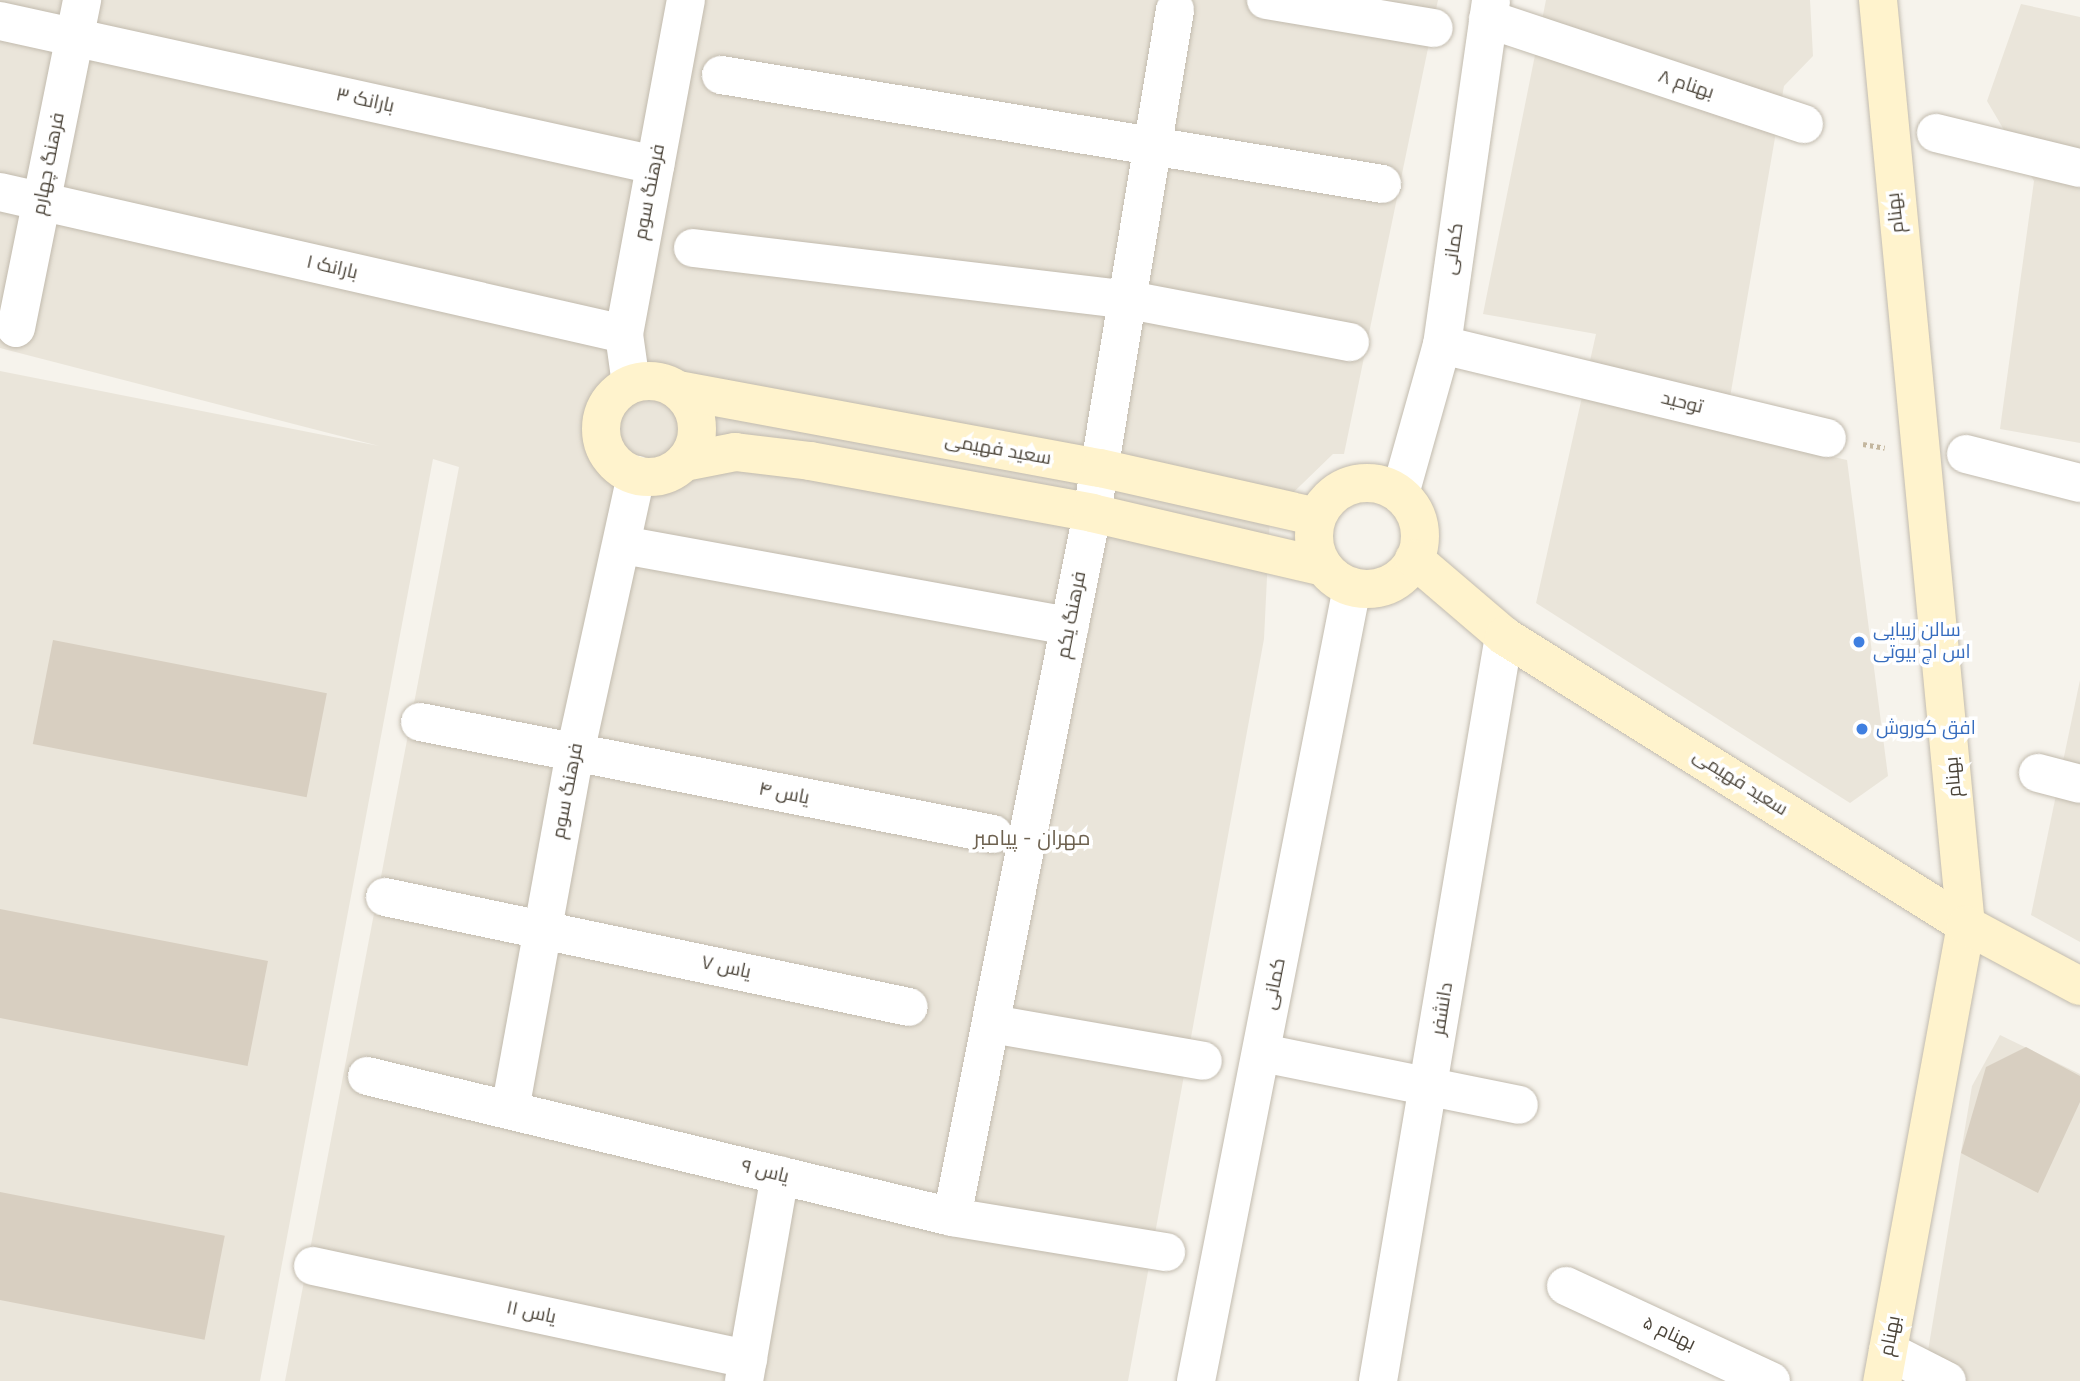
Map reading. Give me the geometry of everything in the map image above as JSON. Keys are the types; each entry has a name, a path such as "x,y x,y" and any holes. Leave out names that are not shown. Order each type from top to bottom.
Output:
{"main road":[{"name":"بهنام","path":"1878,0 1924,455 1966,925 1885,1366"},
{"path":"684,462 694,449 696,416 678,390 647,381 631,384 607,405 601,435 614,463 636,475 657,477 684,462 735,453 810,461 1092,513 1338,577 1389,584 1414,559 1419,524 1400,494 1386,486 1352,484 1337,491 1317,517 1315,551 1338,577"},
{"name":"سعید فهیمی","path":"678,390 1100,468 1317,517"},
{"name":"سعید فهیمی","path":"1414,559 1504,636 1966,925 2080,986"}],"street":[{"name":"فرهنگ چهارم","path":"16,328 82,0"},
{"name":"فرهنگ سوم","path":"631,384 624,334 685,0"},
{"path":"1266,0 1434,28"},
{"name":"فرهنگ یکم","path":"952,1217 1092,513 1175,10"},
{"name":"بهنام ۸","path":"1489,10 1804,124"},
{"name":"کمانی","path":"1400,494 1442,345 1489,10"},
{"name":"بارانک ۳","path":"0,20 655,165"},
{"path":"722,75 1154,149 1382,184"},
{"path":"1936,133 2080,168"},
{"name":"بارانک ۱","path":"0,192 624,334"},
{"path":"693,248 1129,300 1349,342"},
{"name":"توحید","path":"1442,345 1827,438"},
{"path":"1966,454 2080,483"},
{"name":"فرهنگ سوم","path":"510,1110 575,753 623,545 636,475"},
{"path":"623,545 1070,626"},
{"name":"کمانی","path":"1196,1381 1262,1053 1338,577"},
{"name":"دانشفر","path":"1378,1381 1430,1087 1504,636"},
{"name":"یاس ۴","path":"420,722 993,834"},
{"path":"2038,773 2080,784"},
{"name":"یاس ۷","path":"385,897 909,1007"},
{"path":"992,1024 1203,1061"},
{"path":"1262,1053 1519,1105"},
{"name":"یاس ۹","path":"367,1076 952,1217 1166,1252"},
{"path":"746,1370 779,1175"},
{"name":"یاس ۱۱","path":"313,1266 746,1370"},
{"name":"بهنام ۵","path":"1566,1286 1771,1381"},
{"path":"1885,1366 1947,1381"}],"path":[{"path":"1827,438 1924,455"}],"shaded area":[{"path":"0,0 1438,0 1344,454 1333,454 1270,515 1264,639 1128,1381 285,1381 459,467 433,459 260,1381 0,1381 0,371 379,446 0,348"},
{"path":"1546,0 1810,0 1813,56 1784,86 1724,432 1847,460 1888,776 1850,803 1536,603 1596,334 1483,314"},
{"path":"2021,4 2080,17 2080,443 2000,429 2034,181 1987,101"},
{"path":"2080,680 2080,942 2031,915"},
{"path":"2000,1035 2080,1074 2080,1381 1923,1381 1972,1086"}],"building":[{"path":"53,640 327,693 307,797 33,744"},
{"path":"0,909 268,961 248,1066 0,1018"},
{"path":"2026,1047 2080,1076 2080,1102 2038,1193 1961,1153 1986,1067"},
{"path":"0,1192 225,1236 205,1340 0,1300"}],"place":[{"name":"سالن زیبایی اس اچ بیوتی","path":"1859,642"},
{"name":"افق کوروش","path":"1862,729"}],"district":[{"name":"مهران - پیامبر","path":"1032,838"}]}
